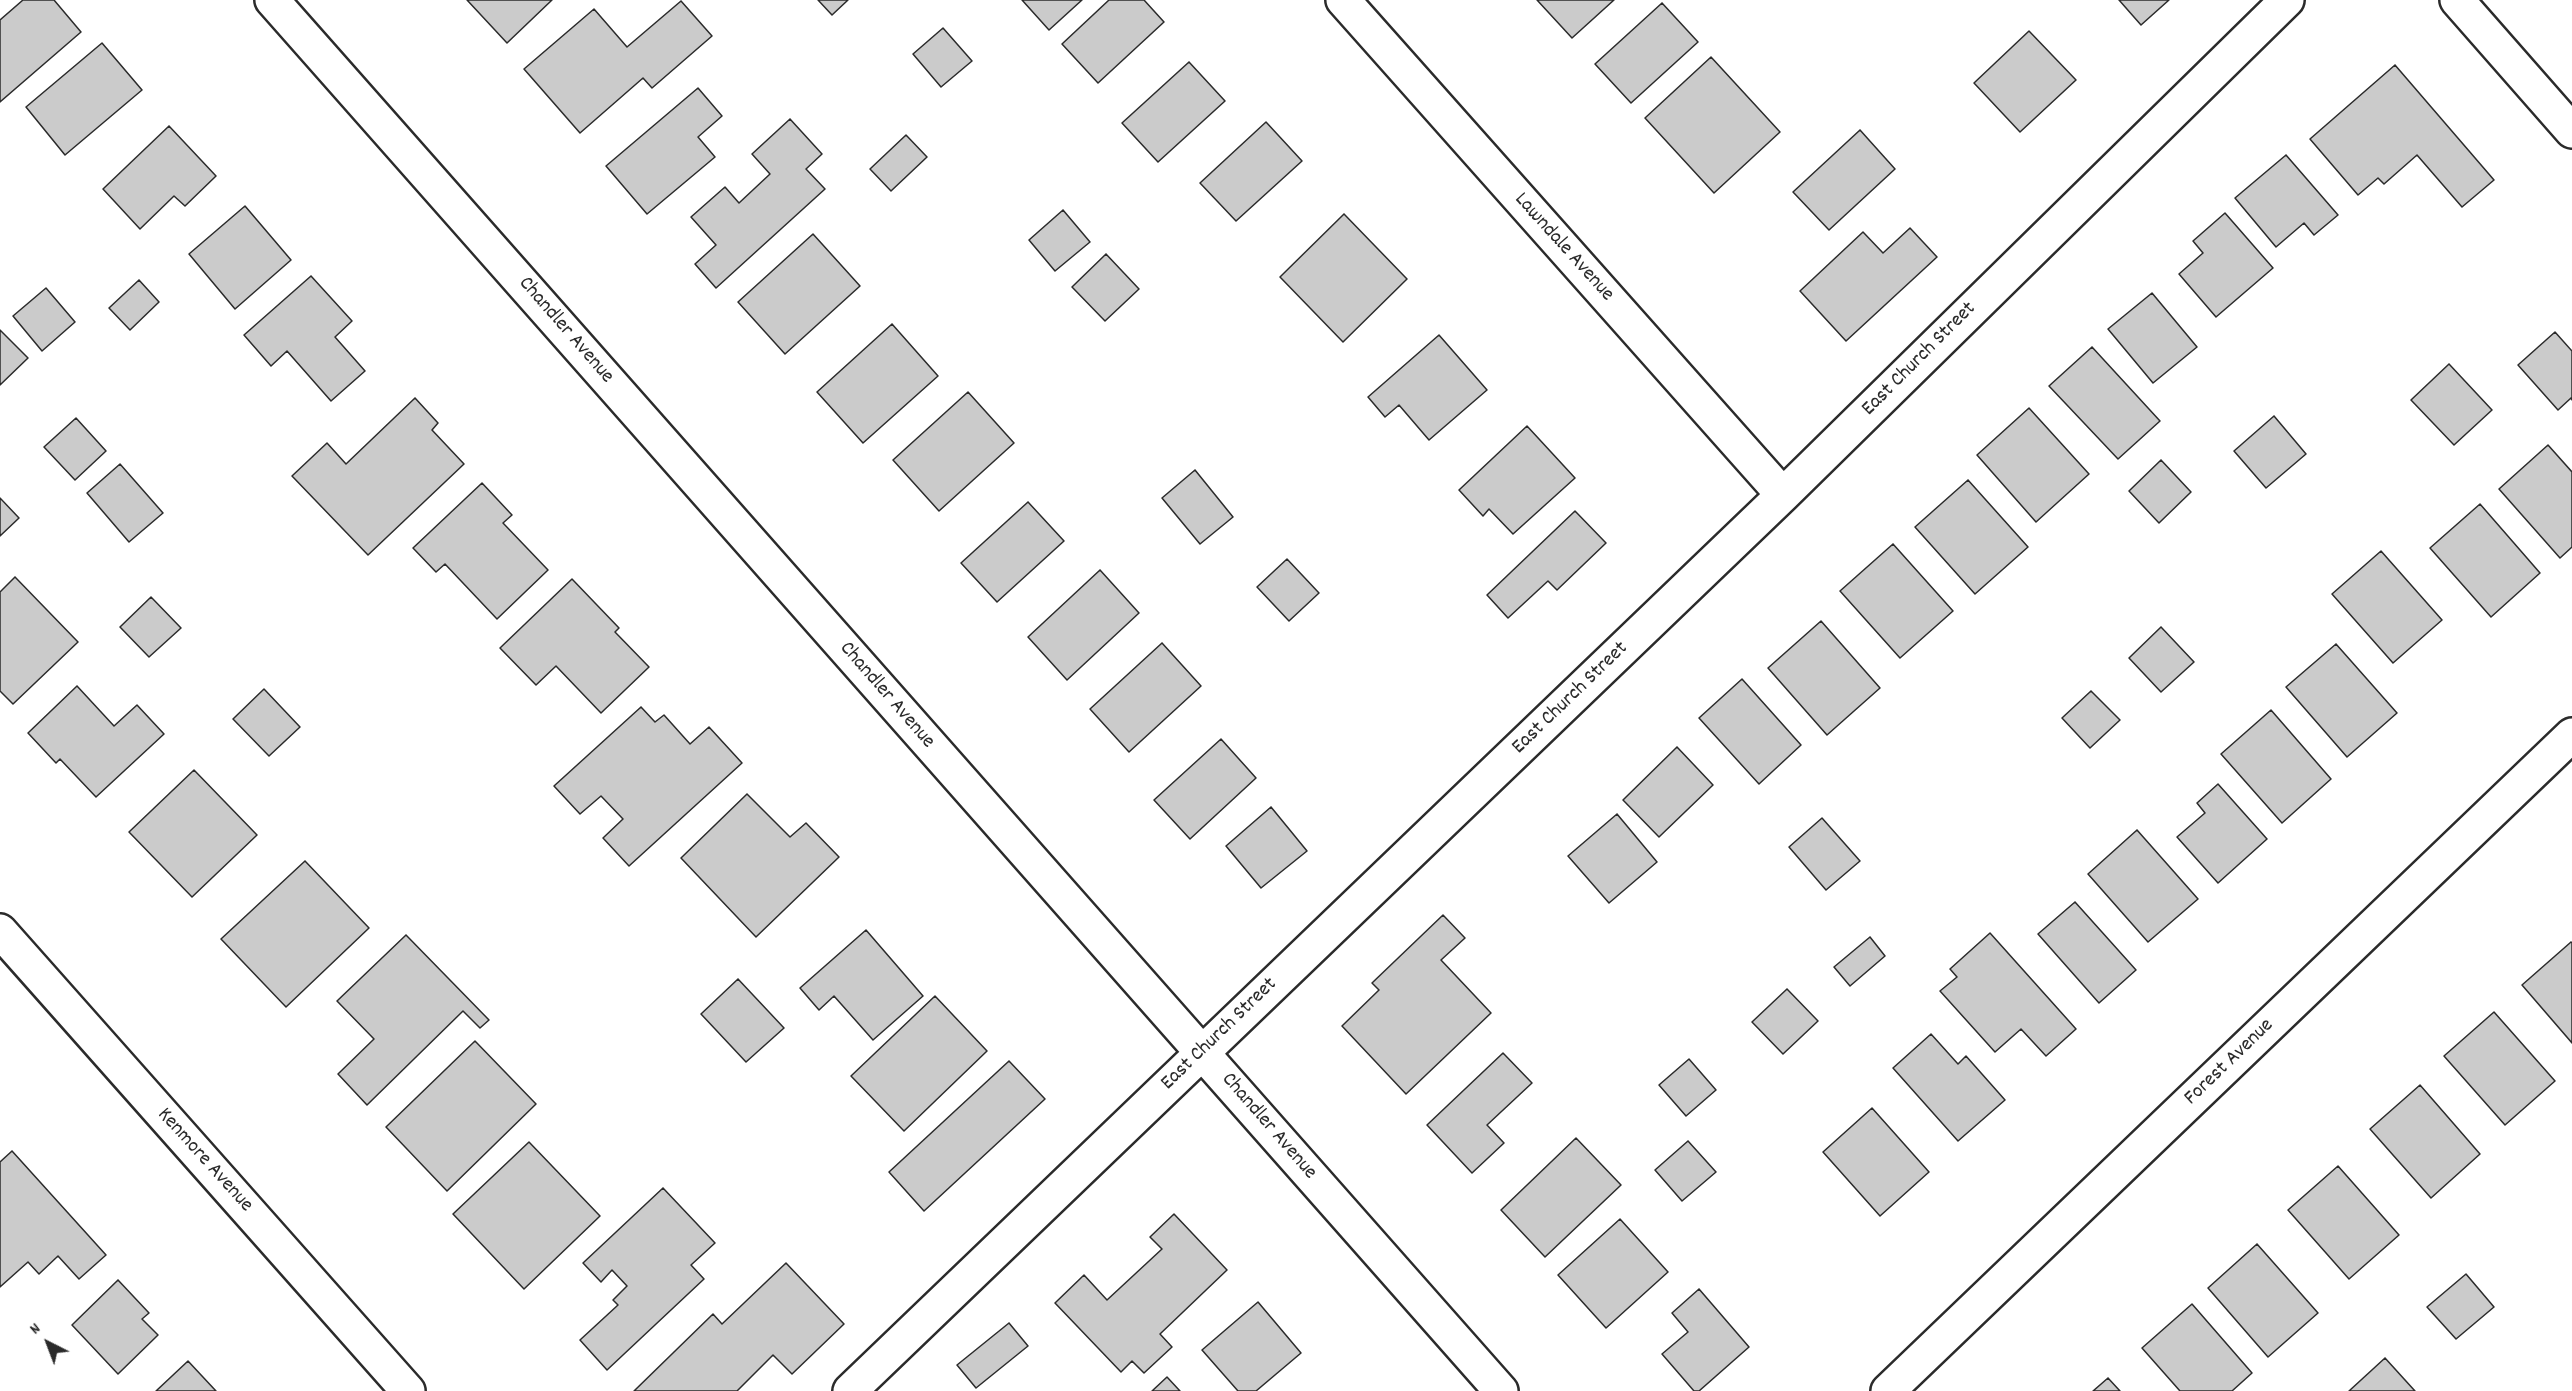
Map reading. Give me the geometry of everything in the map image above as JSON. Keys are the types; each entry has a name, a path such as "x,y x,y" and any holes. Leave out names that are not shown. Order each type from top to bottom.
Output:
{"street":[{"name":"Chandler Avenue","path":"272,0 1501,1391"},
{"name":"Lawndale Avenue","path":"1343,0 1783,495"},
{"name":"East Church Street","path":"850,1391 1783,495 2287,0"},
{"path":"2457,0 2572,130"},
{"name":"Forest Avenue","path":"1888,1391 2572,735"},
{"name":"Kenmore Avenue","path":"0,931 408,1391"}],"building":[{"path":"23,0 54,0 81,32 0,102 0,20"},
{"path":"467,0 552,0 507,43"},
{"path":"818,0 848,0 832,15"},
{"path":"1022,0 1082,0 1049,30"},
{"path":"1109,0 1144,0 1164,22 1098,83 1062,44"},
{"path":"1537,0 1614,0 1572,38"},
{"path":"2119,0 2169,0 2141,25"},
{"path":"681,1 712,36 652,88 643,78 580,133 524,69 594,9 627,47"},
{"path":"1662,3 1698,42 1631,103 1595,64"},
{"path":"943,28 972,61 941,87 913,54"},
{"path":"2029,31 2076,80 2020,132 1974,83"},
{"path":"102,43 142,90 65,155 26,107"},
{"path":"1711,57 1780,132 1714,193 1645,118"},
{"path":"1189,62 1225,101 1158,162 1122,123"},
{"path":"2395,65 2494,180 2462,207 2417,155 2384,184 2378,178 2358,195 2310,139"},
{"path":"698,88 722,116 698,137 715,157 647,214 606,166"},
{"path":"790,119 822,154 806,169 825,189 716,288 695,264 716,245 691,217 725,187 739,203 770,174 752,154"},
{"path":"1266,122 1302,161 1236,221 1200,183"},
{"path":"169,126 216,176 185,206 174,196 140,229 103,189"},
{"path":"1860,130 1895,169 1829,230 1793,192"},
{"path":"906,135 927,157 891,191 870,169"},
{"path":"2286,155 2338,215 2314,235 2304,223 2276,247 2235,198"},
{"path":"245,206 291,260 235,309 189,254"},
{"path":"1063,210 1090,242 1055,271 1029,240"},
{"path":"2225,213 2273,268 2216,317 2179,274 2203,253 2193,241"},
{"path":"1344,214 1407,279 1343,342 1280,277"},
{"path":"1910,228 1937,257 1846,341 1800,291 1863,232 1883,253"},
{"path":"813,234 860,286 785,354 738,302"},
{"path":"1106,254 1139,289 1105,321 1072,287"},
{"path":"311,276 352,321 335,337 365,371 331,401 287,351 271,366 244,335"},
{"path":"139,280 159,302 130,330 109,308"},
{"path":"46,288 75,322 42,351 13,316"},
{"path":"2152,293 2197,347 2153,383 2108,329"},
{"path":"892,324 938,376 863,443 817,392"},
{"path":"0,330 28,358 0,385"},
{"path":"2555,332 2572,351 2572,400 2571,398 2558,410 2518,365"},
{"path":"1439,335 1487,390 1429,440 1399,405 1385,417 1368,397"},
{"path":"2092,347 2160,421 2118,459 2049,386"},
{"path":"2449,364 2492,410 2454,445 2411,400"},
{"path":"968,392 1014,443 939,511 893,460"},
{"path":"415,398 438,423 432,430 464,464 368,555 292,476 327,443 346,464"},
{"path":"2029,408 2089,474 2036,522 1977,455"},
{"path":"2274,416 2306,454 2266,488 2234,451"},
{"path":"76,418 106,451 75,480 44,447"},
{"path":"1527,426 1575,478 1513,534 1489,509 1483,516 1459,490"},
{"path":"2548,445 2572,472 2572,547 2560,558 2499,489"},
{"path":"2161,460 2191,492 2159,523 2129,491"},
{"path":"120,464 163,513 129,542 87,493"},
{"path":"1195,470 1233,517 1200,544 1162,498"},
{"path":"1968,480 2028,547 1975,594 1915,527"},
{"path":"482,483 512,515 503,523 548,570 497,619 445,564 436,572 413,548"},
{"path":"0,498 19,518 0,536"},
{"path":"1028,502 1064,541 997,602 961,563"},
{"path":"2480,504 2540,573 2491,617 2430,548"},
{"path":"1575,511 1606,543 1557,590 1548,581 1508,618 1487,595"},
{"path":"1893,544 1953,611 1900,658 1840,591"},
{"path":"2381,551 2442,620 2393,663 2332,594"},
{"path":"1287,559 1319,593 1289,621 1257,587"},
{"path":"1100,570 1139,613 1067,680 1028,637"},
{"path":"15,577 78,642 13,704 0,691 0,592"},
{"path":"572,579 619,628 615,632 649,667 601,713 556,666 536,685 500,648"},
{"path":"151,597 181,628 149,657 120,627"},
{"path":"1821,621 1880,688 1827,735 1768,668"},
{"path":"2161,627 2194,662 2161,692 2129,658"},
{"path":"1162,643 1201,686 1129,752 1090,709"},
{"path":"2336,644 2397,713 2347,757 2286,687"},
{"path":"1742,679 1801,745 1759,784 1699,718"},
{"path":"77,686 114,726 137,705 164,734 96,797 60,759 56,763 28,733"},
{"path":"264,689 300,727 269,756 233,719"},
{"path":"2091,691 2120,720 2090,748 2062,718"},
{"path":"641,707 655,722 664,715 690,744 709,727 742,763 629,866 603,838 623,819 601,796 580,814 554,786"},
{"path":"2271,710 2331,779 2282,823 2221,754"},
{"path":"1221,739 1256,778 1190,839 1154,800"},
{"path":"1677,747 1713,785 1659,837 1623,800"},
{"path":"194,770 257,835 192,897 129,832"},
{"path":"2218,784 2267,839 2218,883 2177,837 2205,813 2197,803"},
{"path":"747,794 790,837 806,823 839,857 756,937 681,858"},
{"path":"1271,807 1307,851 1261,888 1226,846"},
{"path":"1617,814 1657,862 1609,903 1568,856"},
{"path":"1822,818 1860,861 1826,890 1789,847"},
{"path":"2137,830 2198,899 2148,942 2088,874"},
{"path":"305,861 369,928 286,1007 221,939"},
{"path":"2075,902 2136,970 2099,1003 2038,934"},
{"path":"1443,915 1465,938 1441,960 1491,1013 1406,1094 1342,1026 1379,990 1372,983"},
{"path":"866,930 923,996 873,1040 834,996 819,1010 800,988"},
{"path":"1990,933 2076,1029 2046,1056 2021,1029 1995,1052 1940,991 1957,977 1950,969"},
{"path":"406,935 489,1020 480,1028 463,1011 367,1105 338,1074 374,1039 337,1001"},
{"path":"1870,937 1885,956 1850,986 1834,967"},
{"path":"2572,943 2572,1043 2522,985"},
{"path":"738,979 784,1028 746,1062 701,1014"},
{"path":"1787,989 1818,1021 1783,1054 1752,1022"},
{"path":"935,996 987,1051 904,1131 851,1076"},
{"path":"2494,1012 2555,1081 2505,1125 2444,1056"},
{"path":"1931,1034 1958,1064 1966,1056 2005,1100 1958,1141 1893,1068"},
{"path":"475,1041 536,1104 447,1191 386,1127"},
{"path":"1503,1053 1532,1083 1487,1125 1504,1143 1472,1173 1427,1125"},
{"path":"1689,1059 1716,1090 1686,1116 1659,1085"},
{"path":"1009,1061 1045,1099 924,1211 889,1172"},
{"path":"2420,1085 2480,1154 2431,1198 2370,1129"},
{"path":"1872,1108 1929,1172 1880,1216 1823,1152"},
{"path":"1576,1138 1621,1185 1545,1257 1501,1210"},
{"path":"1688,1141 1716,1172 1682,1201 1655,1170"},
{"path":"529,1142 600,1216 524,1289 453,1214"},
{"path":"12,1151 106,1255 79,1279 58,1256 39,1274 28,1262 0,1287 0,1162"},
{"path":"2338,1166 2399,1235 2349,1279 2288,1210"},
{"path":"663,1188 715,1243 691,1265 704,1279 607,1370 580,1340 618,1305 613,1300 627,1286 612,1270 601,1282 583,1263"},
{"path":"1174,1214 1227,1270 1160,1334 1172,1347 1144,1373 1132,1361 1121,1372 1055,1303 1084,1275 1107,1300 1162,1249 1150,1237"},
{"path":"1620,1219 1668,1272 1606,1328 1558,1275"},
{"path":"2257,1244 2318,1313 2268,1357 2208,1288"},
{"path":"786,1263 844,1324 792,1374 773,1355 737,1391 634,1391 713,1314 722,1324"},
{"path":"2466,1274 2494,1307 2456,1339 2427,1307"},
{"path":"118,1280 149,1313 142,1319 158,1335 118,1374 72,1325"},
{"path":"1699,1289 1749,1347 1699,1391 1694,1391 1662,1354 1688,1332 1672,1313"},
{"path":"1258,1302 1301,1353 1256,1391 1238,1391 1202,1350"},
{"path":"2192,1304 2252,1373 2232,1391 2180,1391 2142,1348"},
{"path":"1009,1323 1028,1346 976,1388 957,1365"},
{"path":"2385,1358 2415,1391 2349,1391"},
{"path":"188,1361 216,1391 156,1391"},
{"path":"1167,1377 1180,1391 1152,1391"},
{"path":"2108,1378 2120,1391 2093,1391"}]}
